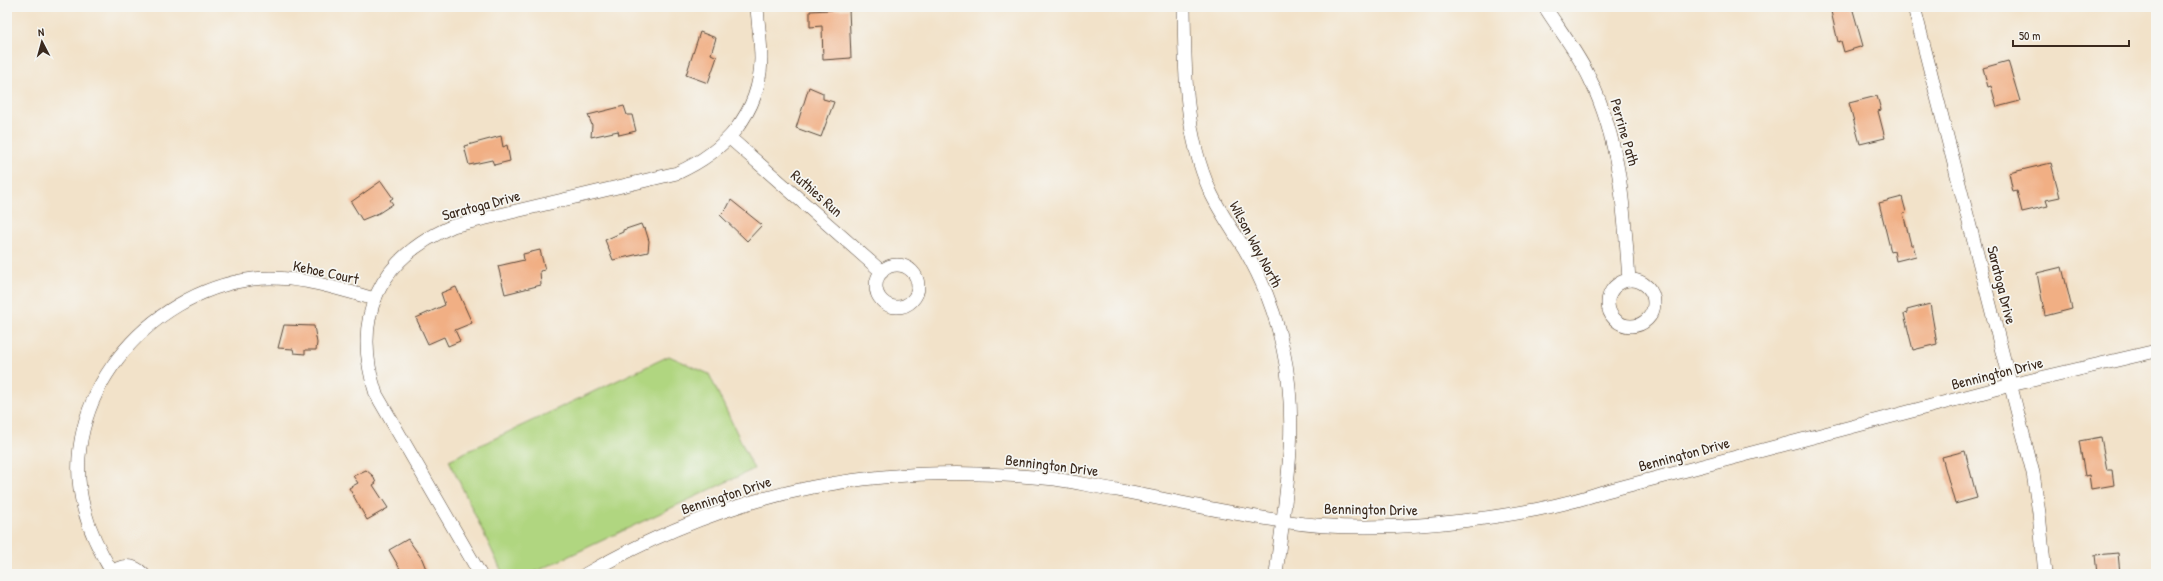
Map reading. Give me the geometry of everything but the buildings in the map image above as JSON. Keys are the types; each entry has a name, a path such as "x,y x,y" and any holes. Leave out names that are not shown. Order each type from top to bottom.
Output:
{"street":[{"name":"Saratoga Drive","path":"480,574 376,394 369,372 366,348 368,324 375,299 386,278 401,259 432,236 454,226 677,173 713,154 730,138 743,120 752,101 758,83 761,60 757,7"},
{"name":"Wilson Way North","path":"1184,7 1186,94 1190,129 1199,163 1210,191 1224,218 1244,248 1259,277 1273,312 1283,349 1290,386 1292,417 1291,455 1276,574"},
{"name":"Perrine Path","path":"1545,7 1573,48 1590,79 1604,112 1615,146 1624,201 1629,280"},
{"name":"Saratoga Drive","path":"1914,7 2033,474 2039,513 2045,574"},
{"name":"Ruthies Run","path":"730,138 882,272"},
{"name":"Kehoe Court","path":"143,574 136,568 126,566 112,573 91,534 83,508 80,484 82,436 98,391 115,361 133,340 156,319 179,304 204,292 227,284 254,279 305,280 375,299"},
{"name":"Bennington Drive","path":"586,574 662,534 719,511 765,497 812,486 872,476 933,473 982,473 1058,479 1282,521 1342,528 1383,529 1425,526 1526,513 2011,385 2156,351"}],"green space":[{"path":"669,356 709,374 754,469 531,574 503,574 449,460"}]}
